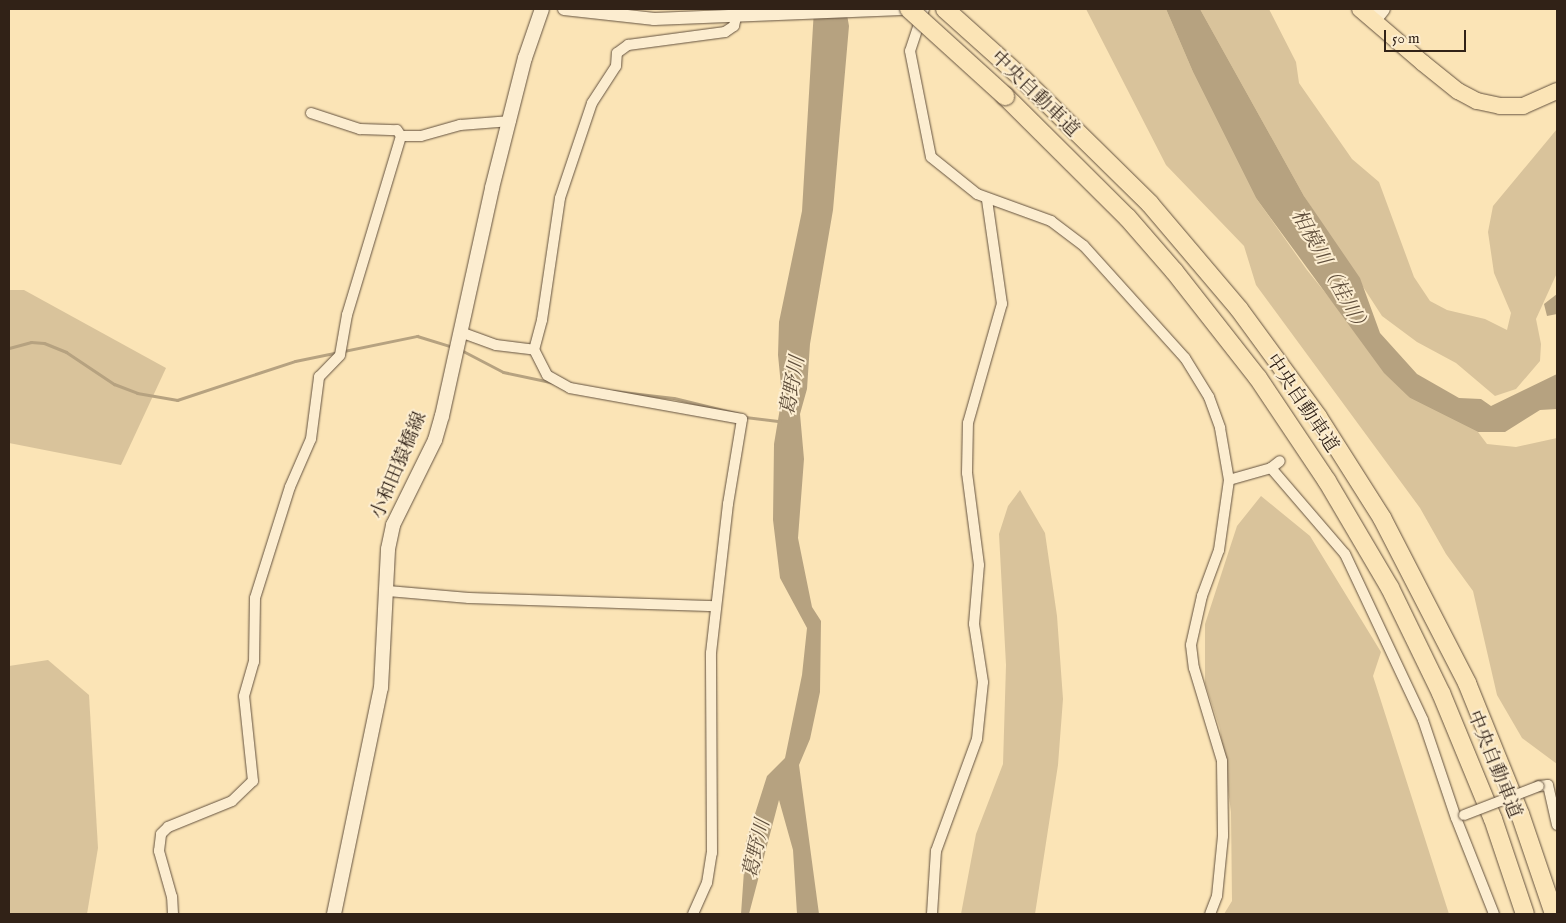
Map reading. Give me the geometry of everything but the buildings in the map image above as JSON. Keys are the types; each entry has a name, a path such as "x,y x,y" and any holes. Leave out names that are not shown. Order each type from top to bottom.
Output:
{"highway":[{"name":"中央自動車道","path":"908,9 1005,96 1090,179 1174,272 1258,378 1328,481 1390,588 1441,693 1493,819 1525,914"},
{"name":"中央自動車道","path":"945,9 1023,79 1104,157 1195,256 1280,364 1352,468 1412,571 1467,683 1520,814 1554,914"},
{"path":"1360,9 1378,15 1458,91 1477,101 1500,106 1523,106 1557,91"}],"main road":[{"name":"小和田猿橋線","path":"334,914 381,688 388,591 388,549 393,525 435,440 463,333 488,206 525,58 542,9"}],"street":[{"path":"564,9 654,19 735,13 754,16 902,9"},
{"path":"924,9 910,51 922,102 928,152 987,200 1034,214 1074,236 1173,344 1209,397 1220,428 1229,480 1219,550 1202,596 1191,645 1194,668 1222,761 1223,845 1217,896 1210,914"},
{"path":"693,914 707,883 712,853 711,662 716,606 742,419 570,388 547,375 534,350 542,320 560,198 592,104 616,66 618,53 628,45 725,32 734,26 735,13"},
{"path":"173,914 171,892 158,851 161,834 168,827 232,801 254,781 244,696 254,662 255,598 290,488 311,439 319,377 340,348 401,136 397,130 360,130 311,112"},
{"path":"401,136 421,136 460,125 511,120"},
{"path":"932,914 936,851 977,739 983,682 974,624 979,565 967,473 968,423 1002,304 987,200"},
{"path":"463,333 496,345 534,350"},
{"path":"1229,480 1271,468 1280,461"},
{"path":"1271,468 1345,554 1409,686 1460,816 1494,914"},
{"path":"388,591 469,598 716,606"},
{"path":"1460,816 1539,786 1548,785 1557,824"}],"shaded area":[{"path":"1086,9 1166,9 1193,72 1256,198 1307,270 1410,398 1478,432 1487,444 1516,447 1557,438 1557,764 1522,738 1497,695 1473,591 1446,554 1420,508 1256,285 1244,246 1166,165"},
{"path":"1200,9 1269,9 1296,62 1299,83 1352,159 1379,182 1414,277 1430,301 1447,310 1485,319 1507,330 1511,313 1494,273 1488,232 1493,206 1557,129 1557,273 1536,319 1541,344 1540,361 1516,389 1495,396 1456,363 1417,342 1382,316 1304,196"},
{"path":"9,290 24,290 166,368 121,465 9,443"},
{"path":"1020,490 1045,533 1057,616 1063,699 1058,765 1035,914 961,914 976,834 1003,764 1006,665 999,534 1008,506"},
{"path":"1261,496 1310,536 1381,652 1373,676 1449,914 1224,914 1232,901 1231,812 1220,729 1205,683 1205,624 1237,526"},
{"path":"48,660 89,695 98,848 87,914 9,914 9,666"}],"water":[{"name":"葛野川","path":"814,9 846,9 849,26 833,210 810,344 807,389 800,414 804,459 798,538 812,607 821,621 820,692 810,739 799,765 819,914 797,914 793,850 779,800 749,914 741,914 746,842 767,776 785,758 802,675 807,628 780,578 773,520 774,444 782,396 778,355 779,322 802,211"},
{"name":"相模川（桂川）","path":"1166,9 1200,9 1304,196 1360,278 1380,333 1417,374 1459,398 1481,399 1491,406 1557,374 1557,409 1540,410 1505,432 1478,432 1410,398 1384,373 1256,198 1193,72"},
{"path":"1557,294 1557,314 1547,316 1544,304"}],"waterway":[{"path":"9,348 31,342 44,343 66,352 114,384 137,393 177,400 295,361 417,336 452,347"},
{"path":"461,350 503,372 555,383"},
{"path":"613,391 674,398 739,414"},
{"name":"葛野川","path":"745,417 780,421"}]}
